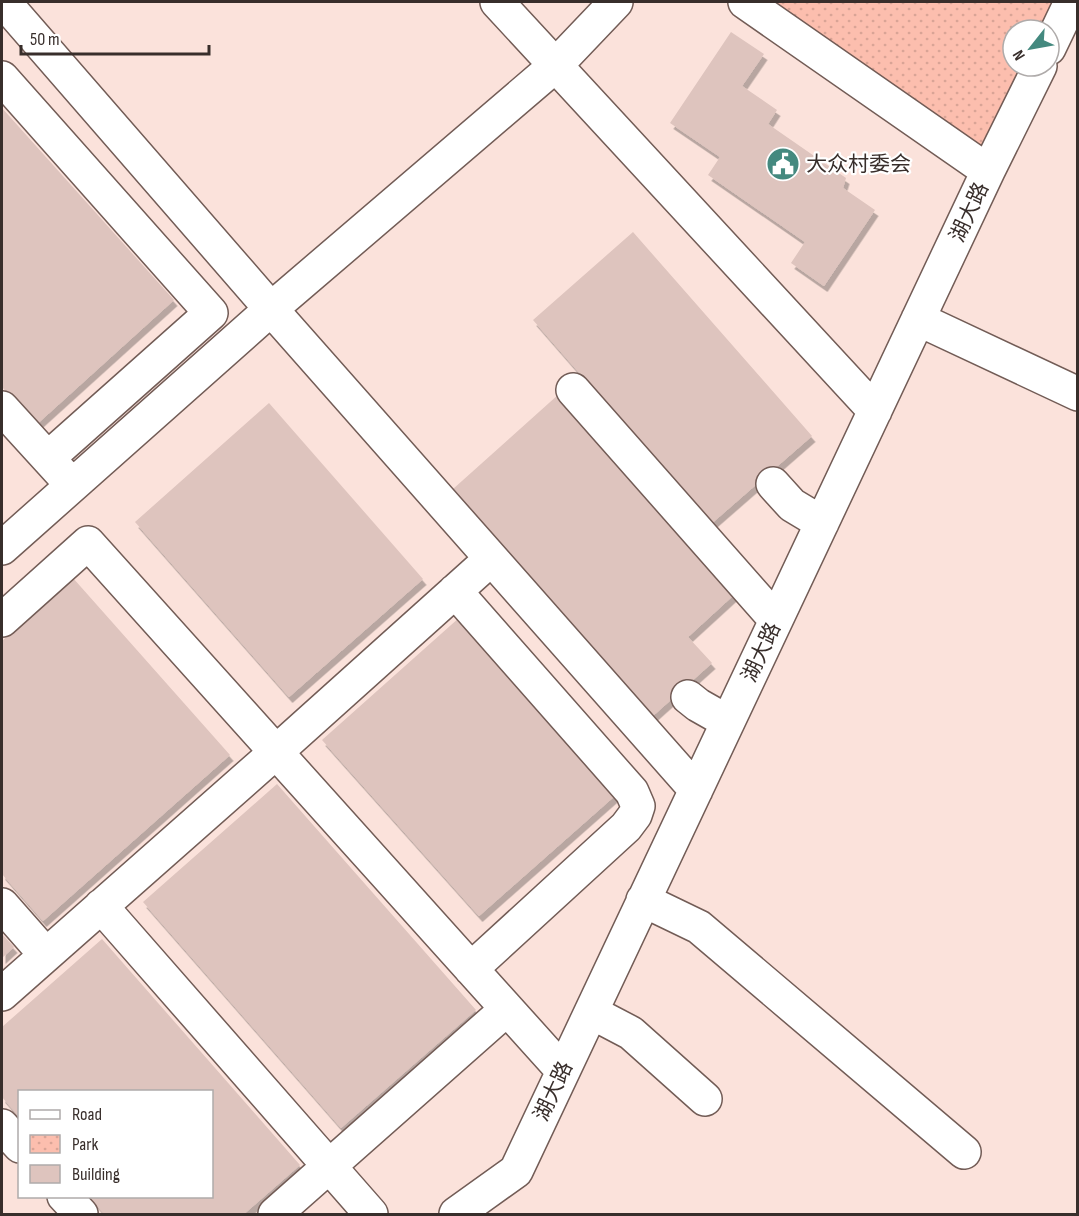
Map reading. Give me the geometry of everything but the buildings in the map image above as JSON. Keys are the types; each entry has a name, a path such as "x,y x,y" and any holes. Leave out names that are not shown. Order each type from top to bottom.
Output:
{"street":[{"path":"497,2 875,411"},
{"path":"556,65 599,2"},
{"path":"2,548 271,309 556,65 616,2"},
{"path":"745,2 988,171"},
{"path":"10,22 271,309 696,790"},
{"path":"2,78 211,313 48,458"},
{"name":"湖大路","path":"456,1215 516,1171 1034,78"},
{"path":"918,319 1077,394"},
{"path":"573,390 776,620"},
{"path":"2,408 72,486"},
{"path":"773,484 792,505 822,523"},
{"path":"2,620 88,543 563,1071"},
{"path":"2,994 491,559"},
{"path":"455,591 632,792 639,806 626,827 471,969"},
{"path":"688,697 728,722"},
{"path":"643,900 699,927 964,1152"},
{"path":"2,905 46,955"},
{"path":"101,906 371,1215"},
{"path":"276,1215 507,1009"},
{"path":"591,1012 631,1033 705,1099"},
{"path":"2,1126 18,1144"},
{"path":"65,1198 81,1215"}],"green space":[{"path":"761,2 1059,2 1051,18 1001,18 1001,78 1021,78 983,157"}],"place":[{"name":"大众村委会","path":"783,164"}]}
